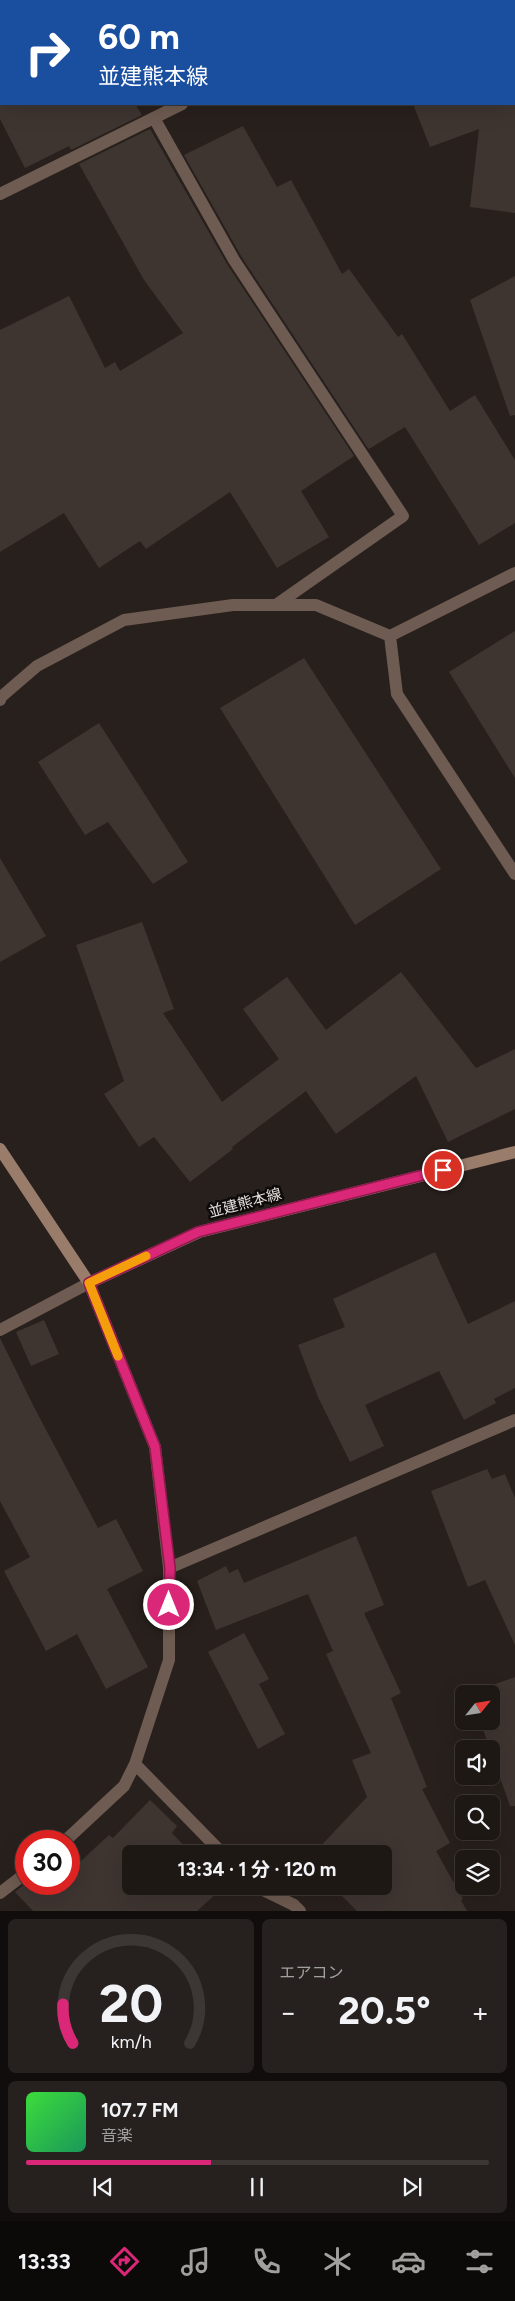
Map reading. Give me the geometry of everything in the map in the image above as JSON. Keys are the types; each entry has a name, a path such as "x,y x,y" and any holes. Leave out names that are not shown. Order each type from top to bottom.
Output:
{"main road":[{"path":"0,1149 89,1283"},
{"name":"並建熊本線","path":"89,1283 198,1232 515,1152"}],"street":[{"path":"0,194 180,105"},
{"path":"154,118 234,260 403,516 276,605"},
{"path":"0,700 1,697 37,666 124,620 233,605 316,605 390,636 515,573"},
{"path":"390,636 397,694 515,874"},
{"path":"0,1330 89,1283 155,1447 170,1568 169,1660 135,1764 124,1786 77,1830"},
{"path":"170,1568 515,1420"},
{"path":"135,1764 214,1845"},
{"path":"0,1893 15,1881"},
{"path":"273,1895 294,1905 300,1911"}],"building":[{"path":"0,105 136,105 142,115 71,150 69,146 25,168 0,119"},
{"path":"413,105 515,105 515,213 470,207 479,129 430,147"},
{"path":"243,126 277,187 291,180 342,274 349,269 398,337 402,334 450,411 475,395 515,460 515,523 479,545 405,427 369,449 367,447 241,256 184,155"},
{"path":"150,129 227,264 354,456 301,491 329,537 277,568 230,492 146,549 140,541 99,568 64,513 0,552 0,330 69,296 105,368 115,362 120,371 183,333 144,280 79,164"},
{"path":"515,276 515,415 510,416 470,300"},
{"path":"515,631 515,778 449,672"},
{"path":"304,658 441,869 355,925 220,708"},
{"path":"99,723 188,862 153,884 108,822 85,835 38,762"},
{"path":"0,858 46,936 0,962"},
{"path":"142,922 174,1009 163,1013 222,1102 279,1059 243,1009 287,977 326,1030 401,972 476,1068 515,1049 515,1109 448,1142 416,1076 336,1134 306,1091 232,1147 233,1149 190,1182 154,1137 139,1147 104,1094 124,1081 76,945"},
{"path":"435,1252 468,1324 515,1301 515,1388 494,1399 496,1403 464,1420 439,1371 365,1405 384,1446 350,1462 318,1397 298,1345 345,1327 333,1299"},
{"path":"44,1320 59,1354 31,1366 16,1332"},
{"path":"0,1338 98,1528 116,1519 143,1571 107,1589 148,1667 106,1689 77,1634 46,1651 4,1571 30,1557 0,1501"},
{"path":"487,1469 492,1479 505,1474 515,1498 515,1645 485,1580 468,1587 431,1491"},
{"path":"356,1536 384,1605 364,1613 401,1693 391,1698 427,1787 422,1789 450,1843 436,1851 455,1885 455,1895 461,1895 463,1899 461,1900 467,1911 357,1911 342,1896 392,1895 392,1845 322,1845 367,1797 352,1760 371,1753 326,1654 333,1651 308,1594 216,1630 197,1581 226,1566 229,1573 238,1569 244,1583"},
{"path":"244,1633 269,1679 259,1684 285,1734 258,1749 208,1652"},
{"path":"515,1677 515,1806 510,1806 500,1778 500,1740 487,1740 483,1730 500,1730 500,1685 492,1685"},
{"path":"150,1800 177,1826 172,1833 183,1845 122,1845 122,1895 215,1895 197,1911 33,1911 18,1895 80,1895 80,1862 109,1835 113,1838"}],"slow traffic":[{"path":"118,1356 89,1283 146,1256"}],"route":[{"path":"169,1605 170,1568 155,1447 89,1283 198,1232 443,1170"}]}
